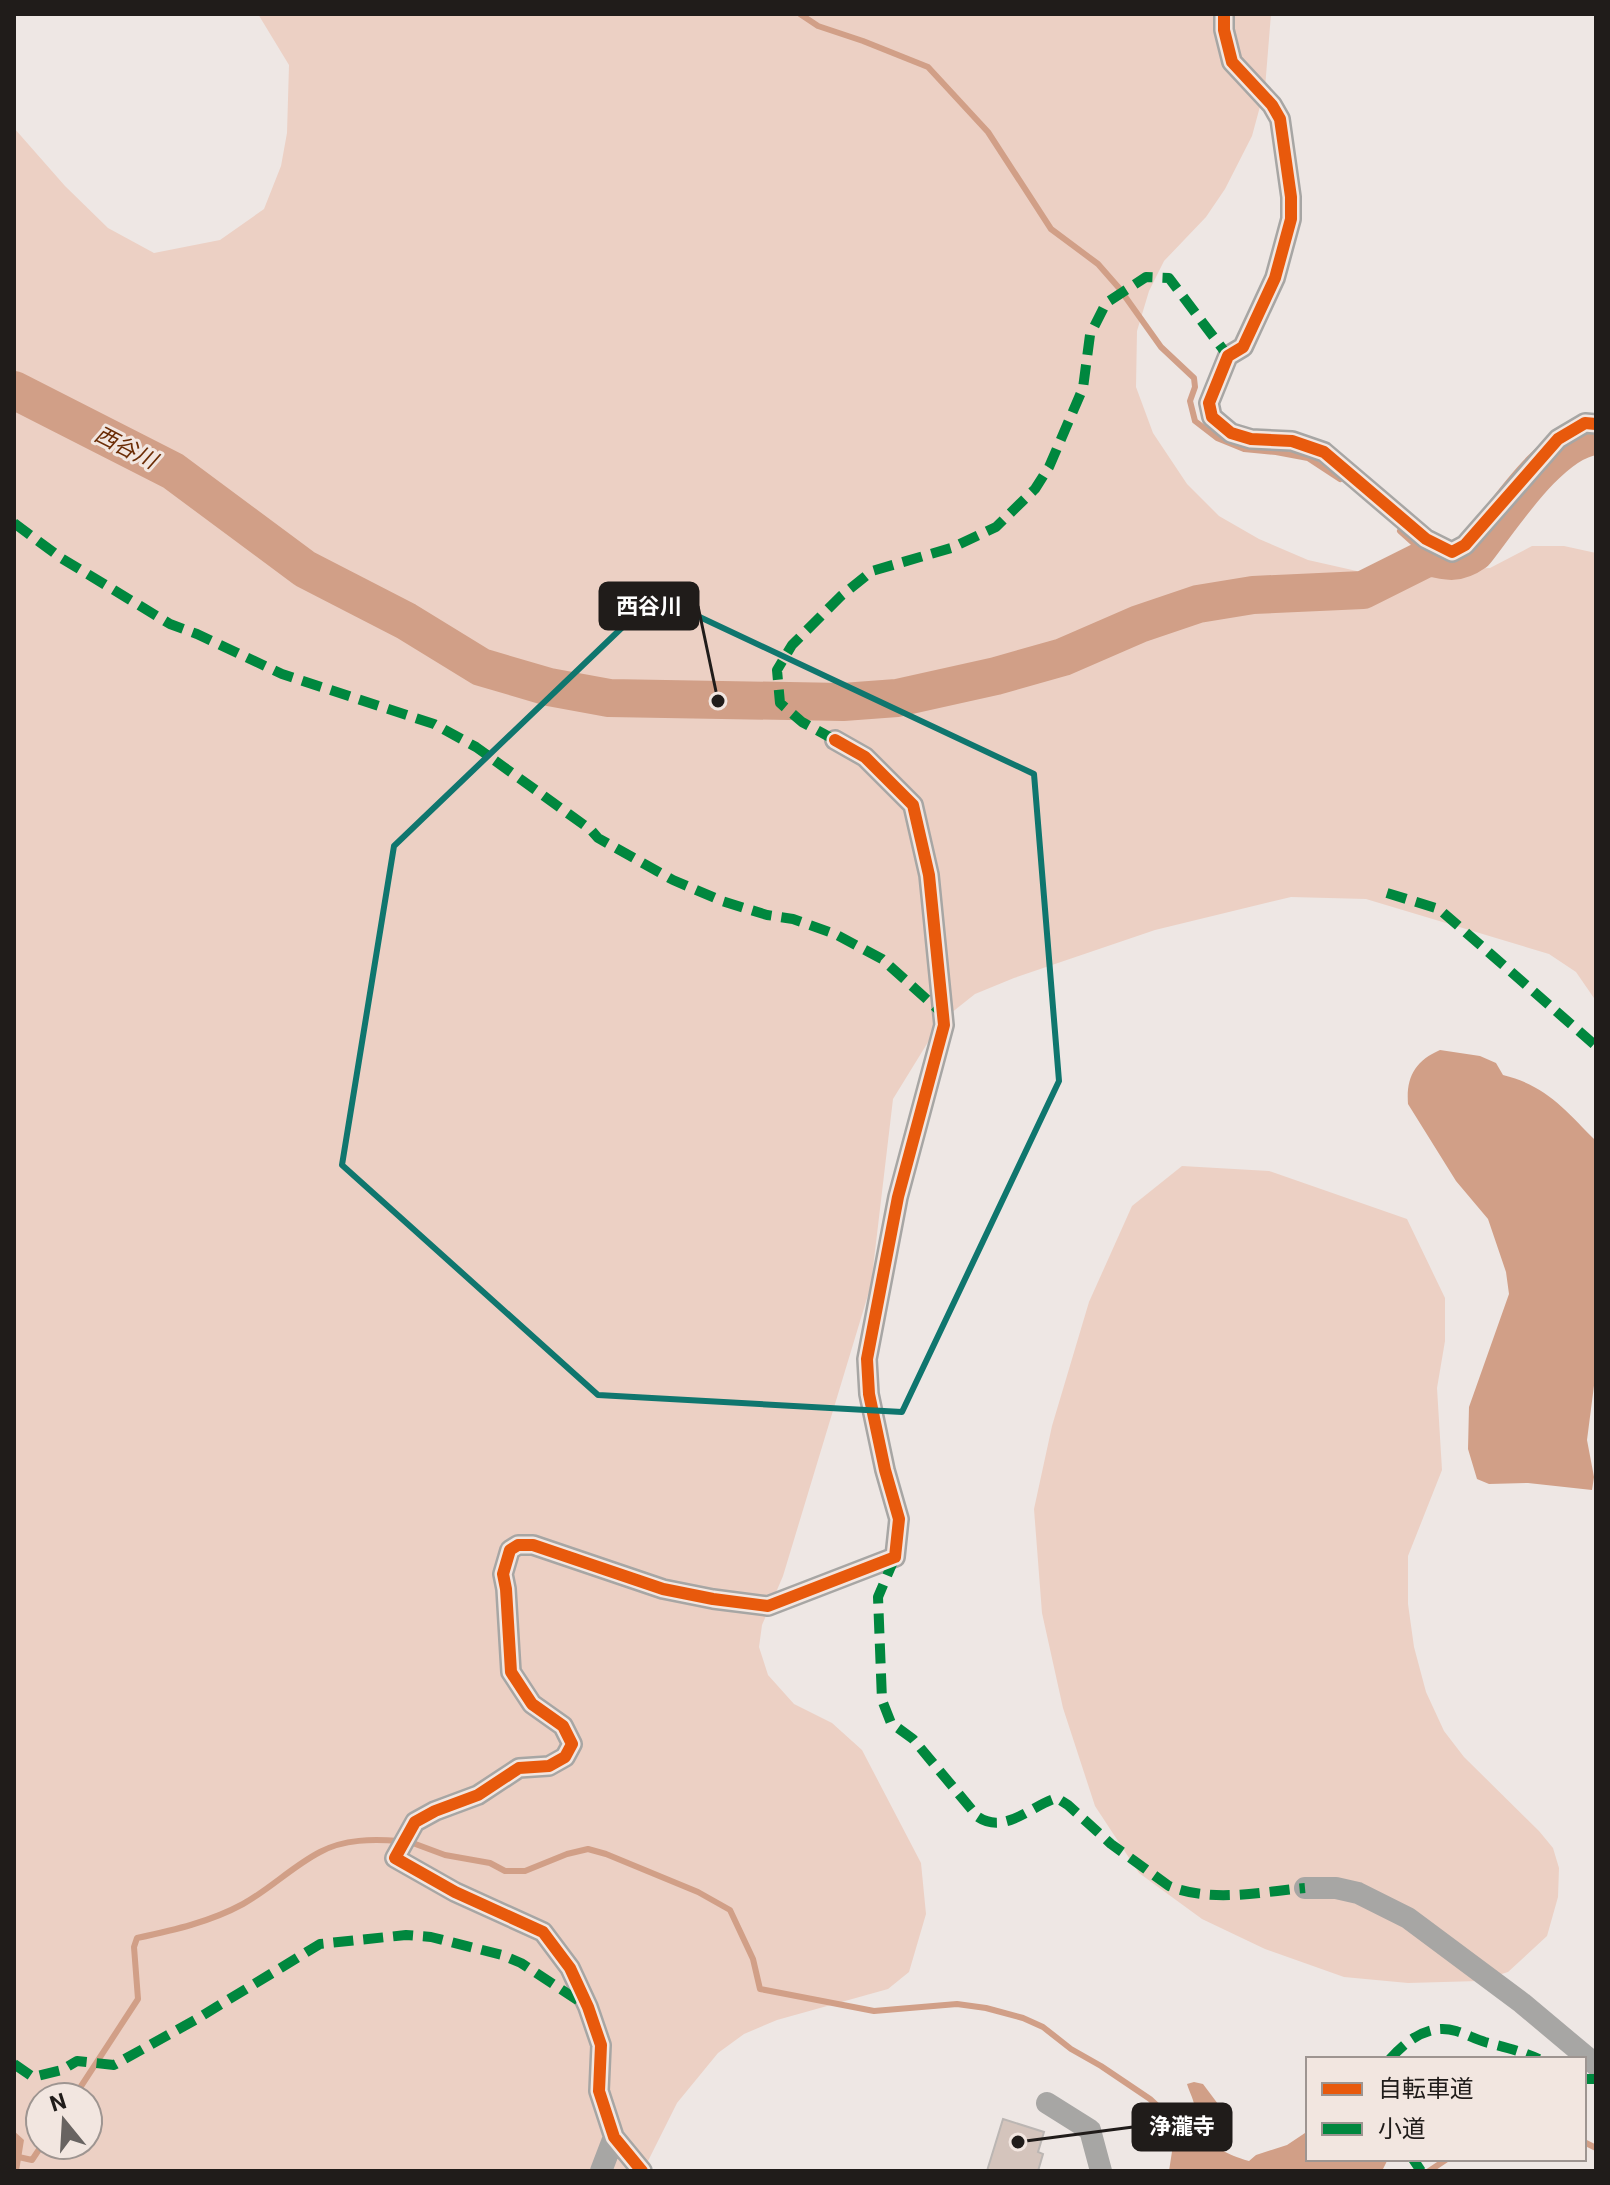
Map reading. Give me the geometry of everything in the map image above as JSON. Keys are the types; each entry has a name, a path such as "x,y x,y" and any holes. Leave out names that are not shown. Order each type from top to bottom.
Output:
{"street":[{"path":"1224,14 1224,30 1232,62 1272,105 1280,119 1285,139 1291,219 1275,278 1243,347 1228,356 1209,403 1212,417 1231,433 1251,439 1292,441 1324,452 1426,539 1452,552 1465,545 1558,439 1585,423 1596,424"},
{"path":"642,2171 614,2137 599,2091 601,2045 588,2007 570,1968 543,1932 455,1892 395,1858 415,1822 478,1795 519,1768 549,1766 565,1757 572,1744 563,1726 532,1704 511,1672 503,1574 510,1550 518,1545 533,1545 663,1589 768,1606 895,1557 899,1519 869,1394 867,1359 898,1197 944,1025 929,875 913,805 865,757 835,740"},
{"path":"1305,1888 1336,1888 1358,1893 1408,1918 1522,2003 1596,2065"},
{"path":"1047,2103 1090,2130 1101,2171"},
{"path":"601,2171 614,2137"}],"highlighted area":[{"path":"655,596 1034,774 1059,1081 902,1412 598,1395 342,1165 394,846"}],"shaded area":[{"path":"258,14 1271,14 1265,88 1252,136 1225,189 1206,217 1164,261 1149,291 1137,331 1136,387 1153,433 1187,484 1219,516 1259,539 1308,560 1370,574 1490,568 1532,546 1564,546 1596,553 1596,1001 1576,972 1549,954 1366,899 1291,897 1155,930 975,994 941,1021 893,1099 871,1285 783,1576 762,1625 759,1647 768,1675 794,1704 832,1723 862,1750 921,1863 926,1914 909,1972 888,1989 777,2020 744,2034 718,2053 677,2103 643,2171 14,2171 14,128 65,186 108,228 154,253 220,240 264,209 281,166 287,133 289,65"},
{"path":"1440,1050 1480,1056 1496,1063 1503,1075 1532,1086 1554,1100 1596,1141 1596,1370 1587,1440 1594,1477 1592,1490 1528,1483 1489,1484 1477,1479 1468,1449 1469,1407 1509,1294 1506,1272 1488,1219 1456,1181 1408,1104 1414,1071 1424,1059"},
{"path":"1182,1166 1269,1171 1407,1219 1445,1298 1445,1341 1437,1388 1442,1470 1408,1556 1408,1604 1414,1647 1426,1692 1444,1731 1464,1757 1539,1831 1553,1848 1559,1868 1558,1897 1547,1936 1508,1972 1479,1981 1408,1983 1344,1977 1265,1949 1202,1919 1139,1873 1095,1806 1063,1708 1042,1613 1034,1509 1052,1426 1089,1302 1132,1206"},
{"path":"1187,2084 1203,2084 1221,2108 1218,2144 1236,2157 1249,2161 1256,2155 1287,2145 1306,2132 1306,2161 1387,2161 1382,2171 1169,2171 1175,2132 1173,2124 1177,2119 1192,2120 1195,2111"},
{"path":"14,2131 24,2140 19,2171 14,2171"}],"building":[{"path":"1003,2119 1044,2132 1038,2152 1043,2154 1038,2171 987,2171"}],"waterway":[{"path":"800,14 818,26 928,67 988,132 1051,229 1098,264 1161,347 1194,378 1195,387 1190,401 1195,421 1217,438 1244,449 1308,458 1340,479"},
{"name":"西谷川","path":"14,390 173,471 305,569 406,621 481,667 549,687 609,698 843,702 897,698 1063,657 1139,624 1198,604 1253,595 1363,590 1429,557 1453,561 1475,552 1545,465 1579,441 1596,436"},
{"path":"1400,531 1429,557"},
{"path":"84,2081 138,1999 134,1947 137,1938 218,1916 253,1898 329,1848 359,1841 399,1841"},
{"path":"410,1842 445,1855 490,1863 505,1871 525,1871 588,1849 606,1854 698,1892 730,1910 753,1959 760,1989 874,2011 957,2004 1023,2018 1043,2027 1071,2049 1150,2099 1179,2126"},
{"path":"1586,2143 1596,2148"},
{"path":"14,2156 24,2158"},
{"path":"1429,2171 1444,2161"}],"marked path":[{"path":"835,740 802,722 780,703 777,670 792,645 841,596 872,571 951,548 996,527 1035,489 1049,467 1083,388 1090,335 1106,303 1146,277 1169,278 1228,356"},
{"path":"14,523 61,558 170,624 282,674 434,724 476,747 598,838 673,880 722,901 767,915 793,919 835,934 882,959 942,1013"},
{"path":"1387,893 1439,909 1596,1046"},
{"path":"895,1557 878,1597 882,1700 891,1723 913,1739 978,1817 988,1822 1008,1821 1057,1798 1111,1844 1169,1886 1219,1895 1305,1888"},
{"path":"14,2064 33,2077 62,2070 77,2061 114,2065 320,1944 406,1935 431,1937 502,1955 521,1963 585,2005"},
{"path":"1392,2057 1419,2035 1437,2029 1456,2031 1534,2057"},
{"path":"1586,2079 1596,2079"},
{"path":"1414,2161 1421,2171"}],"cycle path":[{"path":"1224,14 1224,30 1232,62 1272,105 1280,119 1291,197 1291,219 1275,278 1243,347 1228,356 1209,403 1212,417 1231,433 1251,439 1292,441 1324,452 1426,539 1452,552 1465,545 1558,439 1585,423 1596,424"},
{"path":"642,2171 614,2137 599,2091 601,2045 588,2007 570,1968 543,1932 455,1892 395,1858 415,1822 478,1795 519,1768 549,1766 565,1757 572,1744 563,1726 532,1704 511,1672 503,1574 510,1550 518,1545 533,1545 663,1589 768,1606 895,1557 899,1519 869,1394 867,1359 898,1197 944,1025 929,875 913,805 865,757 835,740"}],"place":[{"name":"西谷川","path":"718,701"},
{"name":"浄瀧寺","path":"1018,2142"}]}
